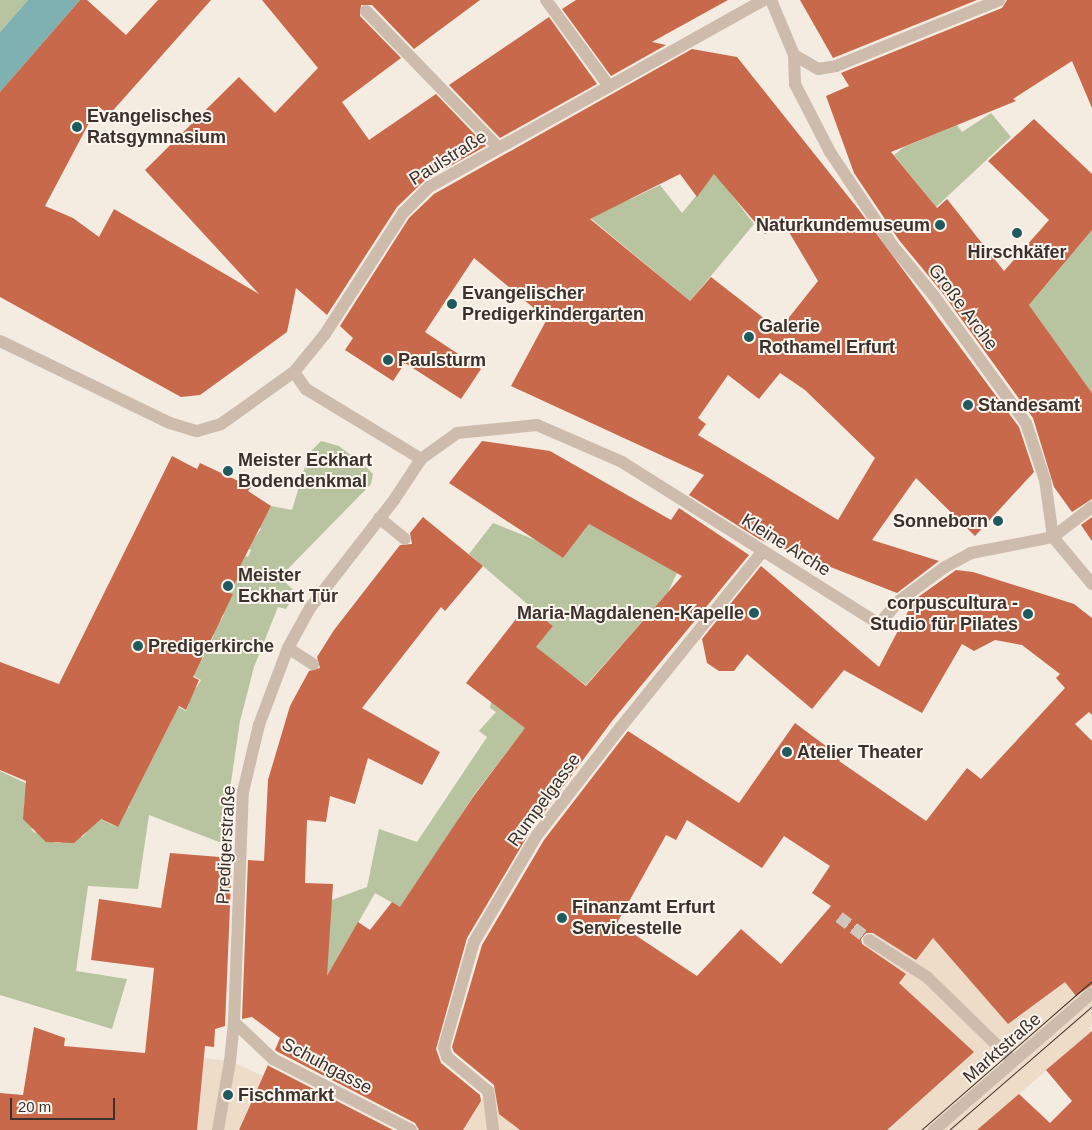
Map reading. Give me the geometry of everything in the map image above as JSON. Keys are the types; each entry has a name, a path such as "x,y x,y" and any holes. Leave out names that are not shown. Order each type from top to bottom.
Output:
{"street":[{"path":"546,0 609,86"},
{"name":"Paulstraße","path":"0,341 170,423 197,430 221,424 294,372 325,334 412,202 428,187 763,0"},
{"path":"771,0 794,55 818,68 836,66 999,0"},
{"path":"366,11 498,147"},
{"name":"Große Arche","path":"794,55 795,84 830,152 892,245 937,293 1026,423 1045,480 1053,537"},
{"path":"294,372 306,389 421,459"},
{"name":"Kleine Arche","path":"492,429 537,425 622,462 879,624 899,601 945,567 971,553 1053,537"},
{"name":"Predigerstraße","path":"218,1130 230,1061 234,1022 243,792 260,725 288,648 310,608 380,518 421,459 457,432 492,429"},
{"path":"1092,507 1053,537 1092,584"},
{"path":"380,518 405,540"},
{"name":"Rumpelgasse","path":"493,1130 486,1086 447,1057 444,1047 474,942 536,834 762,552"},
{"path":"288,648 313,664"},
{"name":"Marktstraße","path":"869,940 927,977 1010,1058"},
{"name":"Marktstraße","path":"934,1130 1010,1058 1092,993"},
{"name":"Schuhgasse","path":"234,1022 273,1059 412,1130"}],"green space":[{"path":"0,0 28,0 0,32"},
{"path":"991,113 1011,137 936,207 894,155 904,147 957,125 962,132"},
{"path":"715,173 754,224 690,301 583,212 631,199 660,185 682,213"},
{"path":"1092,230 1092,393 1029,305"},
{"path":"321,441 339,446 365,466 373,474 371,484 280,577 296,593 286,609 278,607 254,667 240,721 230,789 232,847 149,815 138,889 88,886 76,971 127,979 112,1029 0,995 0,771 38,789 32,801 24,801 24,807 37,823 31,829 35,833 41,828 55,843 62,843 62,835 82,837 87,832 82,826 89,814 117,827 127,807 130,808 128,806 172,720 171,703 186,711 189,704 182,681 196,688 201,680 186,672 193,658 200,662 204,656 196,651 203,637 211,641 214,635 206,631 213,617 220,621 224,615 216,611 230,600 233,594 226,590 234,575 239,578 242,571 237,568 244,555 248,557 251,550 247,548 261,529 257,527 265,511 268,512 271,506 292,510 309,453"},
{"path":"493,523 538,541 563,558 589,524 677,573 668,592 586,685 574,677 522,732 473,796 433,859 442,931 375,893 346,944 377,960 294,988 332,900 367,887 379,829 417,842 487,737 479,731 496,712 490,708 491,702 553,626 469,554"}],"shaded area":[{"path":"883,921 933,938 1008,1024 1064,982 1092,949 1092,1025 1089,1028 1092,1031 977,1130 887,1130 970,1055 871,957 860,953"},
{"name":"Fischmarkt","path":"204,1058 230,1061 263,1076 246,1113 247,1130 197,1130"},
{"path":"491,1086 523,1101 511,1123 520,1130 463,1130"}],"water":[{"path":"28,0 80,0 0,92 0,32"}],"building":[{"path":"80,0 87,0 126,35 158,0 211,0 109,115 98,106 45,206 73,218 99,237 114,209 259,294 145,170 239,77 275,113 318,68 262,0 480,0 414,49 372,5 361,5 360,16 401,58 342,102 369,140 436,94 486,146 425,180 397,207 327,315 296,288 287,332 200,395 181,397 0,297 0,92"},
{"path":"576,0 728,0 652,42 666,45 611,76 562,9"},
{"path":"800,0 977,0 833,58"},
{"path":"1007,0 1092,0 1092,108 1072,61 1013,99 1016,101 891,152 937,208 947,199 1004,271 1049,220 988,161 1034,119 1092,174 1092,230 1029,305 1092,393 1092,499 1072,512 1054,487 1033,418 941,291 899,240 854,173 826,96 849,86 841,73 1002,8"},
{"path":"549,17 597,84 500,138 449,85"},
{"path":"692,49 737,57 859,210 1019,427 1034,472 975,536 916,478 872,540 939,561 897,593 759,539 689,495 704,475 511,386 547,319 474,258 425,332 481,369 461,399 405,363 393,381 345,350 353,338 340,326 409,218 434,194","holes":["680,174 697,197 714,174 765,234 783,222 818,281 779,330 711,277 690,301 590,219","780,373 805,390 875,458 838,520 698,435 706,424 698,418 728,375 759,399"]},
{"path":"482,441 550,451 671,520 679,508 749,555 612,721 531,830 467,938 436,1049 441,1063 480,1095 481,1101 463,1130 419,1130 415,1123 278,1052 275,1050 280,1038 252,1017 242,1019 248,860 264,861 268,780 290,706 309,671 320,668 317,657 334,630 400,545 412,544 410,533 423,517 483,566 445,611 441,607 362,708 440,752 422,785 368,758 355,804 330,796 326,822 307,820 305,883 333,884 327,976 358,922 370,930 392,902 400,907 473,797 525,728 466,683 527,605 553,626 536,647 586,686 682,576 589,524 563,558 449,483"},
{"name":"Predigerkirche","path":"172,456 197,469 200,463 251,487 248,491 271,506 238,570 241,571 230,593 233,594 193,677 199,680 186,710 179,706 118,827 101,819 74,843 46,842 23,819 26,781 0,770 0,662 59,684"},
{"path":"1092,517 1092,541 1081,525"},
{"path":"761,566 879,667 914,600 956,570 973,572 1074,604 1092,618 1092,715 1089,712 1075,724 1092,741 1092,985 1076,996 1065,982 1008,1024 933,938 916,960 873,933 866,933 861,939 862,944 906,974 899,983 974,1052 887,1130 520,1130 499,1114 494,1085 454,1052 452,1047 482,945 544,840 628,731 739,803 795,723 842,758 839,761 926,821 967,768 981,779 1065,688 1056,678 1060,674 1022,645 995,640 974,651 962,644 922,713 844,670 812,709 747,654 734,671 719,671 707,663 702,639","holes":["687,820 762,868 784,836 830,866 812,893 831,906 781,964 741,929 697,976 617,923 666,835 676,840"]},
{"path":"170,853 232,858 225,1026 215,1029 214,1047 205,1046 197,1130 0,1130 0,1093 23,1095 34,1027 65,1038 64,1046 145,1053 154,968 91,960 99,899 161,908"},
{"path":"1092,1031 1092,1130 977,1130 1019,1094 1050,1123 1072,1101 1046,1070"},
{"path":"269,1066 393,1130 239,1130"}],"tunnel":[{"path":"839,917 869,940"}],"tram line":[{"path":"921,1130 1092,981"},
{"path":"949,1130 1092,1006"}],"place":[{"name":"Evangelisches Ratsgymnasium","path":"77,127"},
{"name":"Naturkundemuseum","path":"940,225"},
{"name":"Hirschkäfer","path":"1017,233"},
{"name":"Evangelischer Predigerkindergarten","path":"452,304"},
{"name":"Galerie Rothamel Erfurt","path":"749,337"},
{"name":"Paulsturm","path":"388,360"},
{"name":"Standesamt","path":"968,405"},
{"name":"Meister Eckhart Bodendenkmal","path":"228,471"},
{"name":"Sonneborn","path":"998,521"},
{"name":"Meister Eckhart Tür","path":"228,586"},
{"name":"Maria-Magdalenen-Kapelle","path":"754,613"},
{"name":"corpuscultura - Studio für Pilates","path":"1028,614"},
{"name":"Predigerkirche","path":"138,646"},
{"name":"Atelier Theater","path":"787,752"},
{"name":"Finanzamt Erfurt Servicestelle","path":"562,918"},
{"name":"Fischmarkt","path":"228,1095"}]}
